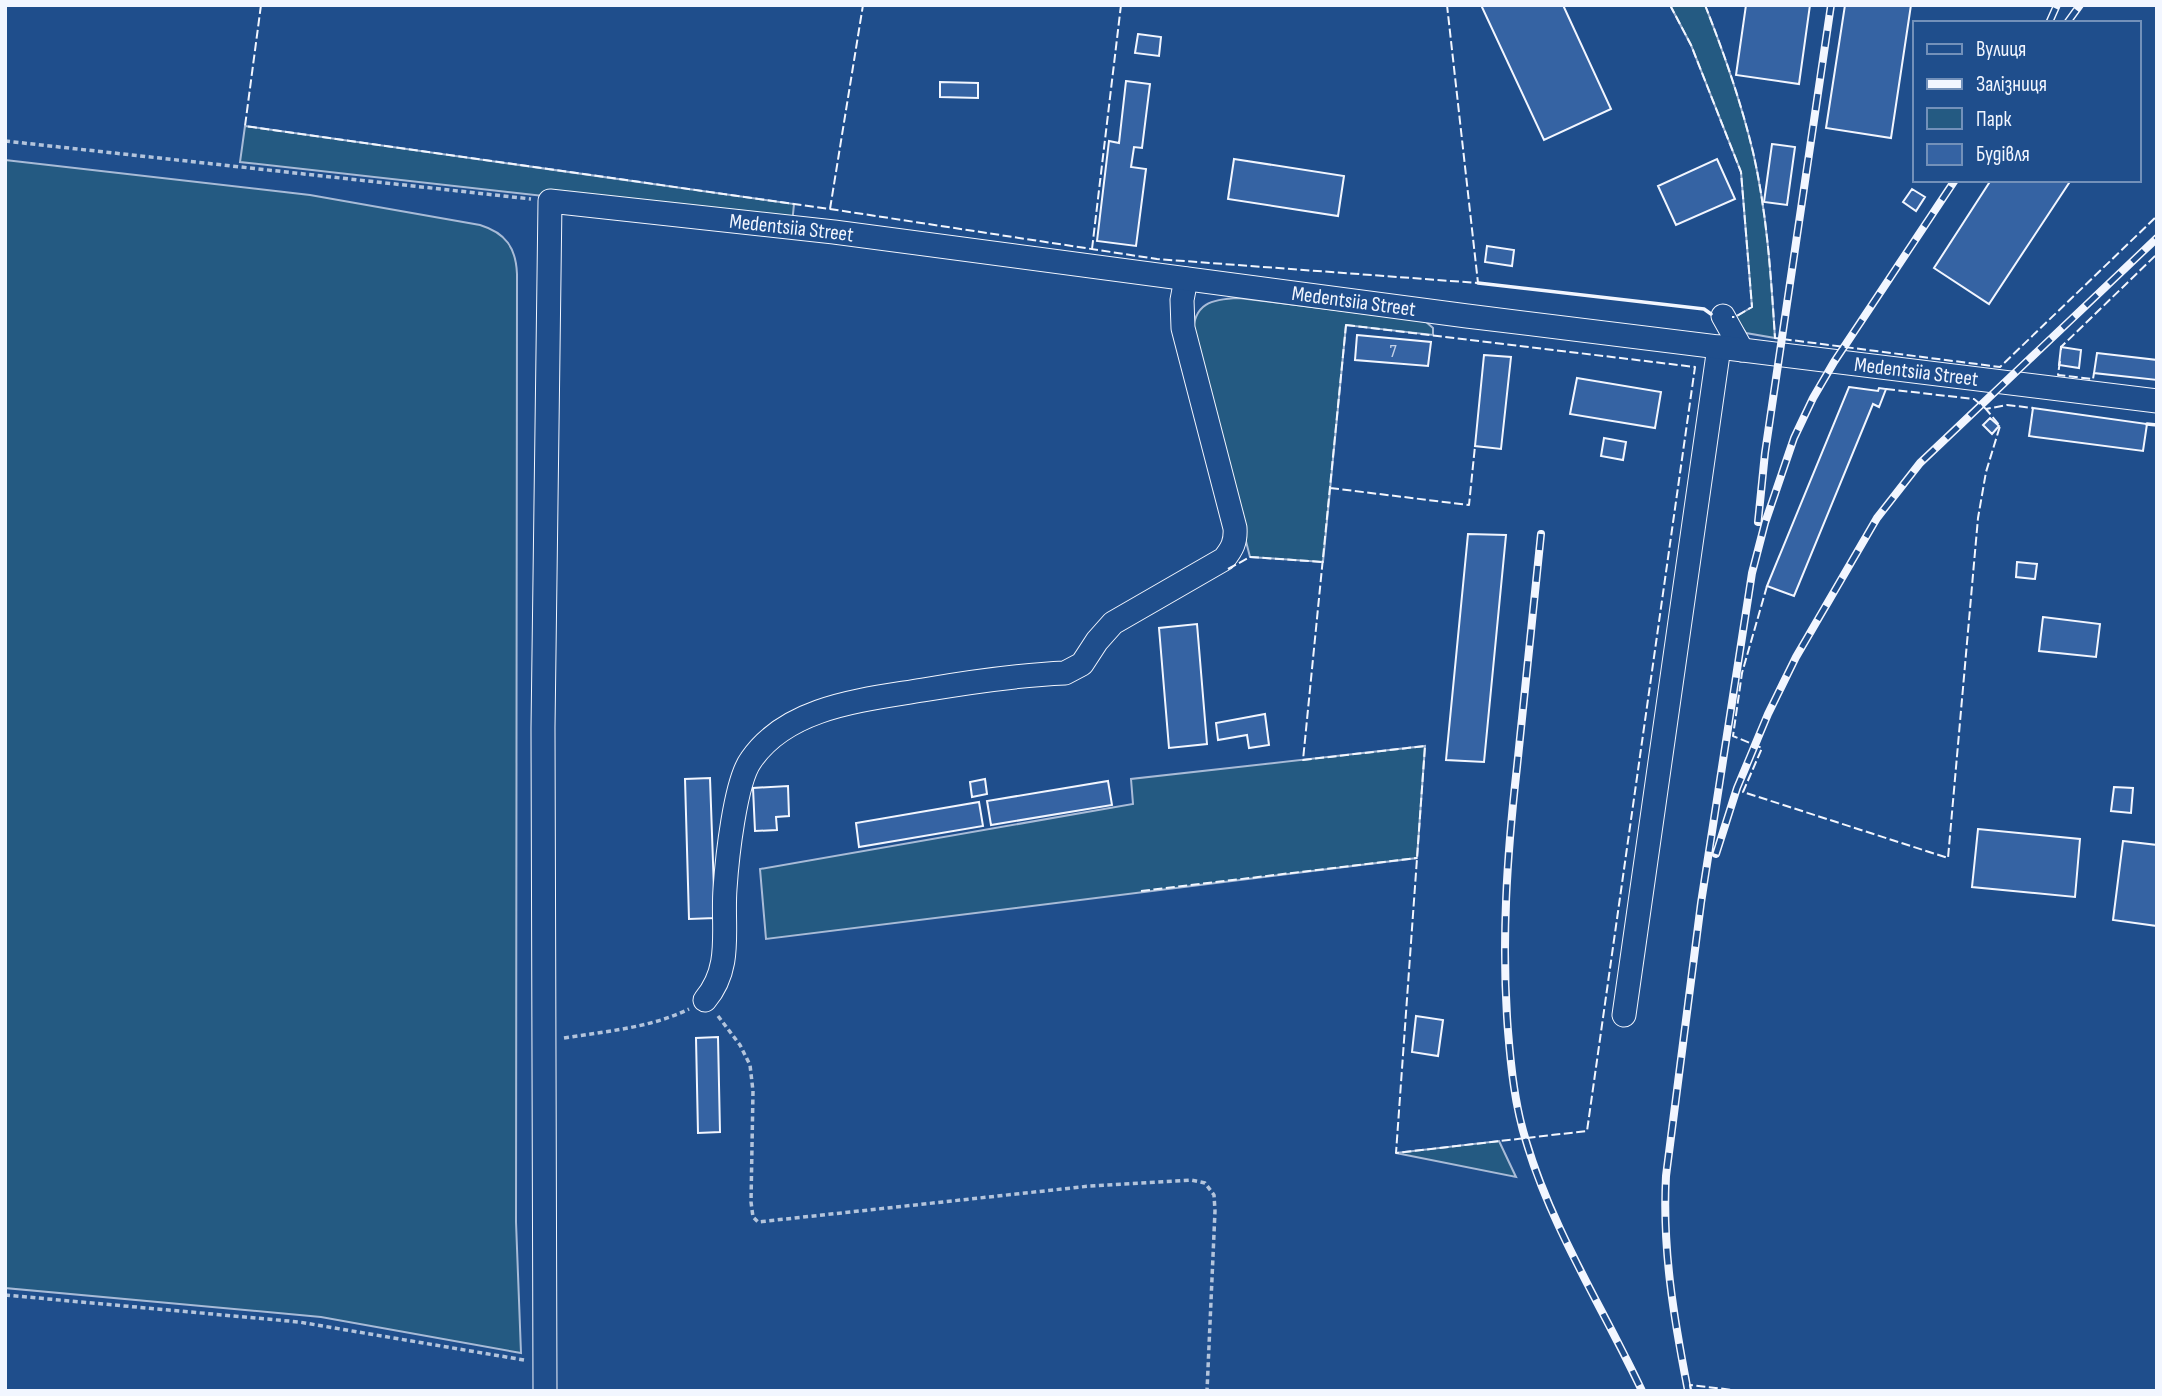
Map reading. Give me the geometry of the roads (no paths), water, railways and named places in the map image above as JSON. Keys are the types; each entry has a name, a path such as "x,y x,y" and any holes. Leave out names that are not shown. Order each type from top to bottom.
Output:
{"street":[{"name":"Medentsiia Street","path":"545,1391 543,728 550,201 834,232 1730,349 2157,401"},
{"path":"705,1000 715,988 722,972 725,881 740,782 750,761 764,744 780,731 811,716 853,701 995,678 1074,670 1082,664 1113,623 1224,559 1232,550 1236,539 1235,528 1183,328 1182,300 1186,279"},
{"path":"1624,1015 1730,349 1723,316"}],"railway":[{"path":"1758,522 1765,453 1831,5"},
{"path":"2050,21 2057,5"},
{"path":"2068,21 2080,5"},
{"path":"1688,1391 1668,1257 1666,1176 1701,903 1752,573 1765,523 1794,438 1813,398 1954,182"},
{"path":"1716,854 1737,788 1768,714 1796,657 1877,518 1920,463 2157,238"},
{"path":"1541,534 1513,800 1506,899 1506,998 1512,1073 1522,1128 1550,1206 1642,1391"}]}
